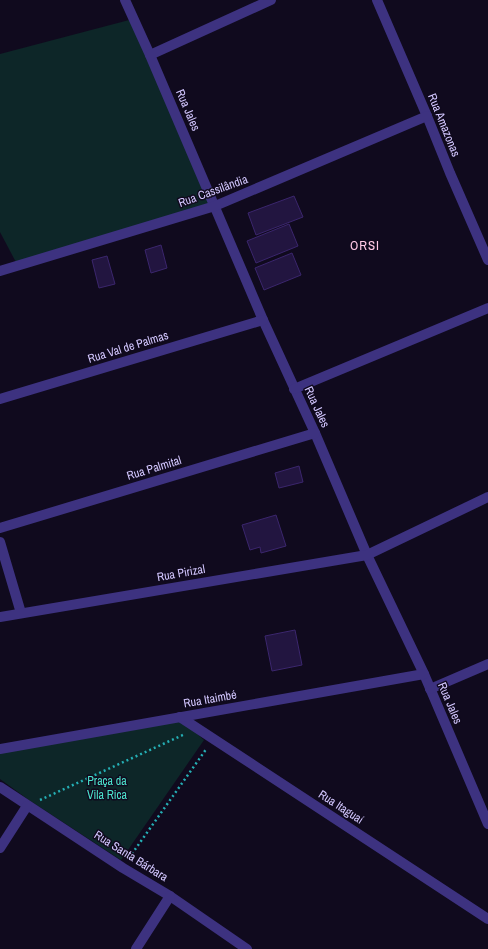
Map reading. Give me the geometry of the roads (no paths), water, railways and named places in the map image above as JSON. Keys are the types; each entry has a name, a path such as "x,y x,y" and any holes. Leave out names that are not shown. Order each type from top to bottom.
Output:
{"street":[{"name":"Rua Jales","path":"125,0 150,54 263,320 315,433 367,554 424,674 488,824"},
{"path":"150,54 271,0"},
{"name":"Rua Amazonas","path":"377,0 488,260"},
{"name":"Rua Cassilândia","path":"0,271 215,206 427,116"},
{"path":"294,389 488,308"},
{"name":"Rua Val de Palmas","path":"0,399 263,320"},
{"name":"Rua Palmital","path":"0,528 315,433"},
{"name":"Rua Pirizal","path":"0,617 367,554 488,497"},
{"path":"0,542 21,613"},
{"path":"430,689 488,664"},
{"name":"Rua Itaimbé","path":"0,749 424,674"},
{"name":"Rua Itaguaí","path":"180,717 488,919"},
{"name":"Rua Santa Bárbara","path":"0,787 123,868 170,896 247,949"},
{"path":"0,848 27,806"},
{"path":"136,949 170,896"}],"district":[{"name":"ORSI","path":"365,245"}],"park label":[{"name":"Praça da Vila Rica","path":"107,788"}]}
